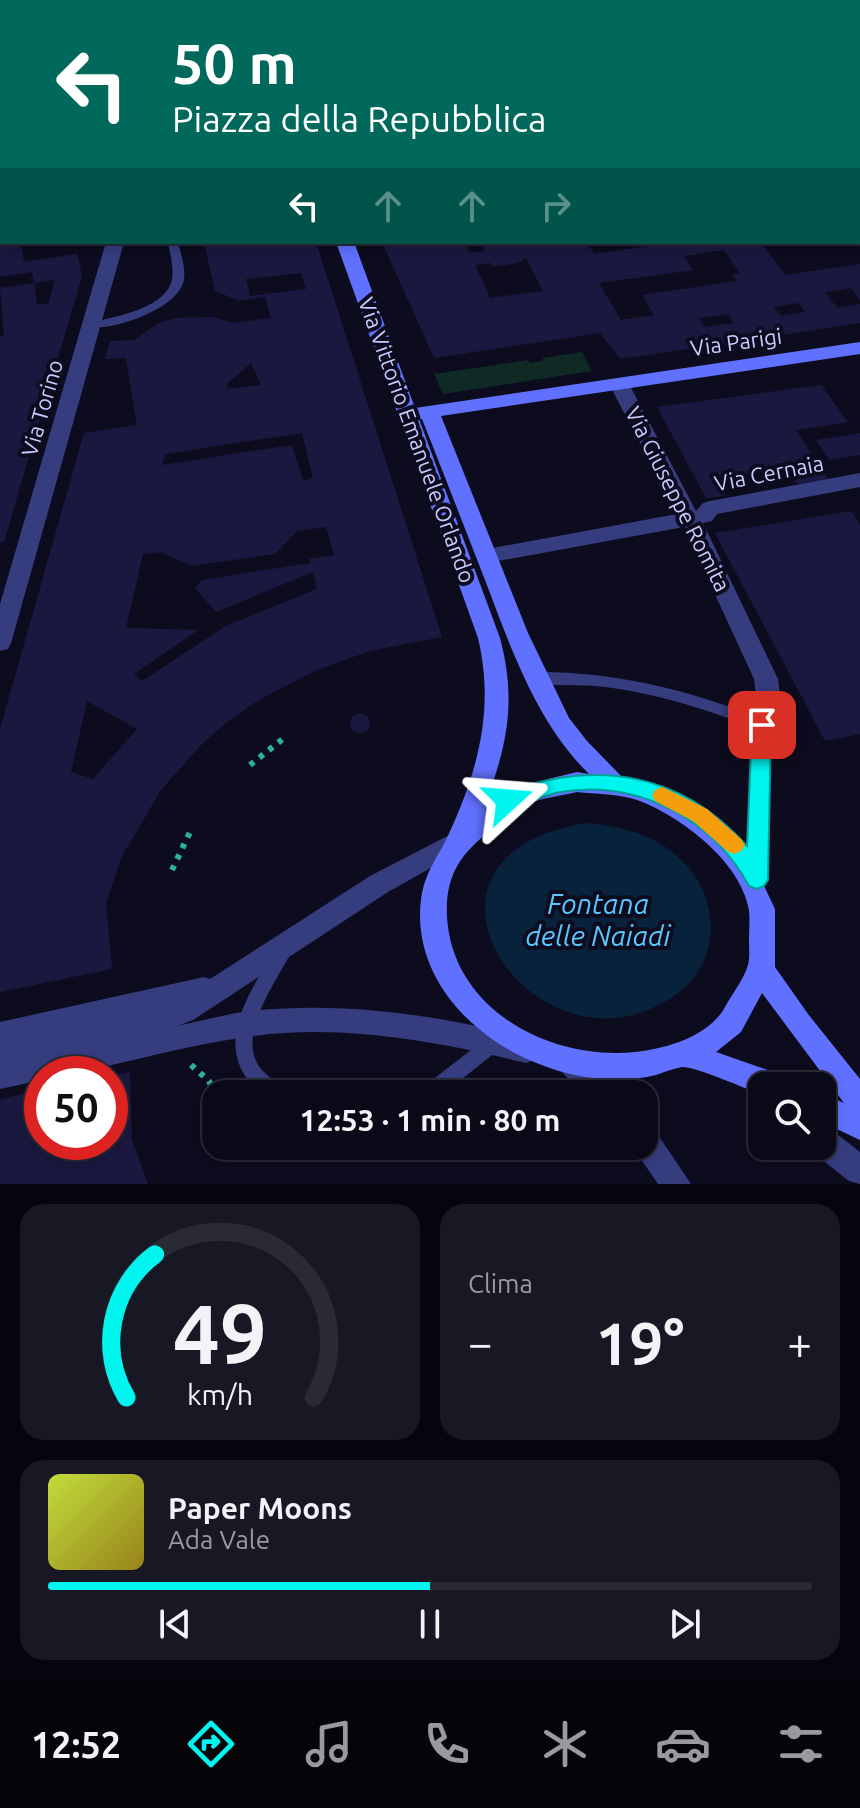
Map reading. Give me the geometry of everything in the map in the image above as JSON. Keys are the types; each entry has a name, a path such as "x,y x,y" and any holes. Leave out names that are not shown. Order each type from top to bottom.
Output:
{"main road":[{"name":"Via Vittorio Emanuele Orlando","path":"346,244 489,638 497,669 499,722 459,840"},
{"name":"Via Parigi","path":"619,384 860,348"},
{"name":"Via Giuseppe Romita","path":"406,415 619,384"},
{"name":"Via Vittorio Emanuele Orlando","path":"429,411 517,633 538,678 567,736 613,782"},
{"path":"574,782 613,782 659,794 700,815 735,846 757,880 770,928 764,973 747,1006 720,1034 685,1054 644,1065 609,1067 558,1058 505,1034 487,1021 459,991 449,974 436,939 434,903 442,869 459,840 481,817 522,793 574,782"},
{"path":"764,973 798,1023 860,1101"},
{"path":"685,1054 748,1076"},
{"path":"836,1114 860,1126"}],"street":[{"name":"Via Torino","path":"0,643 114,244"},
{"name":"Via Giuseppe Romita","path":"619,384 690,518 766,679 768,696 762,725"},
{"name":"Via Cernaia","path":"487,556 705,516 710,508 860,480"},
{"path":"0,1076 183,1011 379,884 459,840"},
{"path":"0,1035 309,1019 366,1021 420,1027 558,1058 586,1080"},
{"path":"0,1058 141,1026"},
{"path":"723,1067 748,1086"},
{"path":"836,1152 860,1171"},
{"path":"658,1159 676,1184"}],"lane":[{"path":"91,325 121,320 155,305 172,293 178,278 173,244"},
{"path":"538,678 580,677 636,685 712,705 762,725 757,880"},
{"path":"257,1080 244,1063 242,1051 246,1024 286,945"},
{"path":"447,1080 495,1042"}],"path":[{"path":"250,765 284,738"},
{"path":"172,870 190,832"},
{"path":"185,1062 208,1080"}],"green space":[{"path":"582,352 592,371 443,394 434,374 528,360 530,363"}],"water":[{"name":"Fontana delle Naiadi","path":"588,823 635,832 667,848 692,872 709,908 709,947 702,965 690,982 674,996 622,1017 572,1013 530,991 499,957 485,916 492,876 525,843"}],"building":[{"path":"0,244 21,244 24,262 77,254 82,276 4,542 0,542 0,336 4,336 0,288 34,283 32,272 0,277","holes":["55,280 48,304 37,304 34,283"]},
{"path":"204,244 317,244 442,637 370,651 314,671 259,700 227,722 200,746 161,790 121,858 106,903 112,969 0,992 0,729 84,433 137,425 126,358 105,359 110,341 134,340 157,324 175,318 213,317 232,323 271,318 265,297 240,301 215,291","holes":["301,273 306,289 250,296 246,279","251,363 261,385 228,389 227,384","302,433 313,478 303,481 292,445 162,465 165,454","326,527 334,555 309,559 310,563 202,580 195,588 216,612 313,572 317,589 226,626 142,681 134,674 198,630 126,628 143,554 161,552 191,566 275,554 297,531","87,701 137,729 93,779 71,772"]},
{"path":"383,244 465,244 469,253 485,251 482,246 494,244 588,244 594,254 654,244 762,244 785,275 860,264 860,300 851,288 825,292 837,308 860,304 860,323 620,359 600,333 434,358","holes":["724,250 740,273 732,275 737,281 642,295 654,315 621,320 599,283 693,270 684,256","526,258 543,291 490,298 475,265 491,263 493,267 518,263","799,303 805,312 781,316 774,307","728,314 734,323 705,327 699,318"]},
{"path":"821,385 848,422 796,430 828,480 798,484 789,477 754,473 738,477 728,485 724,496 706,498 657,407"},
{"path":"860,433 860,455 829,460 816,440"},
{"path":"851,511 860,525 860,734 825,741 715,533"},
{"path":"360,713 367,716 370,723 367,730 360,733 353,730 350,723 353,716"},
{"path":"128,1072 132,1140 148,1184 0,1184 0,1099 24,1094 24,1160 128,1160"}],"slow traffic":[{"path":"662,795 700,815 734,845"}],"route":[{"path":"508,800 539,788 592,781 613,782 659,794 688,807 724,835 744,857 757,880 762,725"}]}
